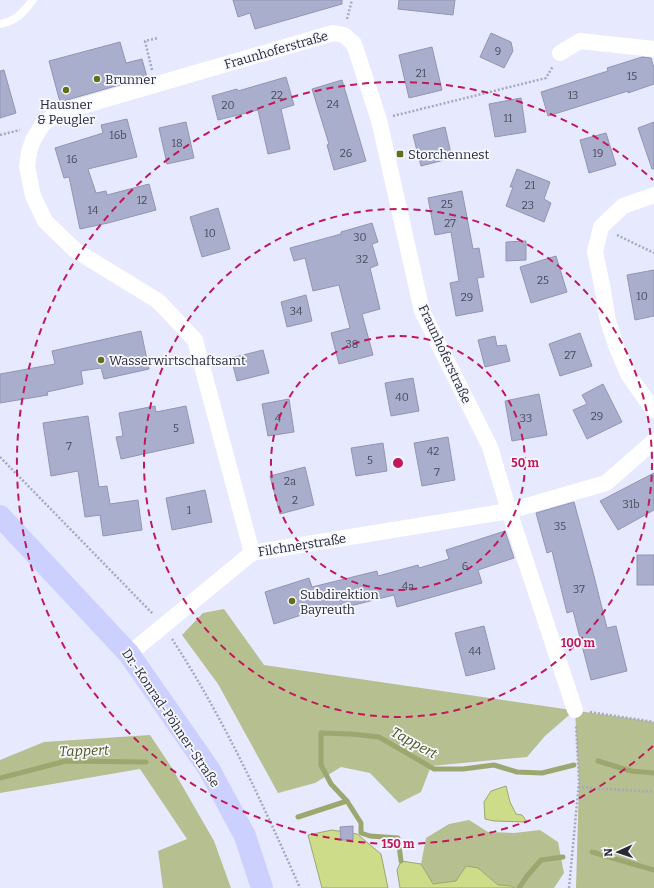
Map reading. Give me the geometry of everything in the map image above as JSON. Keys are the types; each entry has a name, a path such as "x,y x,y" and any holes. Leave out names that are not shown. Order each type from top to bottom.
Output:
{"main road":[{"name":"Dr.-Konrad-Pöhner-Straße","path":"0,516 129,654 209,769 245,836 262,888"}],"street":[{"name":"Fraunhoferstraße","path":"252,553 195,340 158,301 75,250 45,221 33,196 27,166 29,152 33,140 43,124 58,112 333,33 344,35 354,44 379,120 422,310 490,447 509,511 575,710"},
{"path":"560,53 580,41 654,49"},
{"path":"654,195 623,206 601,226 595,252 608,321 617,348 628,374 654,410"},
{"name":"Filchnerstraße","path":"129,654 252,553 509,511 606,483 654,441"}],"lane":[{"path":"0,24 11,21 20,16 33,0"}],"path":[{"path":"152,72 144,41 158,38"},
{"path":"379,120 546,78 560,53"},
{"path":"601,226 654,253"},
{"path":"0,457 164,625 214,708 246,771 300,888"},
{"path":"569,888 578,787 575,710 654,722"},
{"path":"578,787 654,792"}],"shaded area":[{"path":"224,609 264,665 575,710 545,736 527,757 431,766 421,792 399,803 370,773 341,767 315,783 278,793 218,684 182,635 203,613"},
{"path":"575,710 654,722 654,888 576,888 579,782"},
{"path":"150,735 172,768 214,841 231,888 163,888 158,851 187,839 140,769 0,793 0,760 44,742"},
{"path":"506,786 510,802 516,814 522,815 527,822 494,821 485,819 484,802 491,791"},
{"path":"469,820 488,832 514,833 540,830 558,842 564,873 554,888 515,888 511,886 498,885 478,868 456,881 433,884 421,864 426,838 449,824"},
{"path":"332,830 357,834 381,854 388,888 322,888 308,835"},
{"path":"401,861 421,864 433,884 456,881 466,866 478,868 498,885 511,886 515,888 400,888 397,870"}],"building":[{"path":"233,0 342,0 342,4 255,29 250,13 238,17"},
{"path":"399,0 455,0 453,15 398,9"},
{"path":"491,33 511,42 513,51 504,68 480,57"},
{"path":"120,42 126,63 142,59 147,77 60,102 49,61"},
{"path":"432,47 442,90 409,98 399,55"},
{"path":"642,57 651,58 654,68 654,84 548,116 541,92 608,71 607,68"},
{"path":"4,70 16,113 0,118 0,71"},
{"path":"286,77 294,105 281,109 290,149 268,154 258,110 218,120 212,96 237,89 238,91"},
{"path":"342,80 366,161 334,170 327,145 329,144 312,89"},
{"path":"521,98 526,132 495,137 489,104"},
{"path":"127,119 137,157 88,169 96,193 106,191 107,195 149,184 156,210 80,229 69,177 64,178 55,148 103,133 101,125"},
{"path":"186,122 194,158 167,164 159,128"},
{"path":"654,122 654,169 652,169 638,128"},
{"path":"445,127 452,158 421,166 413,135"},
{"path":"606,133 616,165 589,173 580,140"},
{"path":"517,169 550,182 544,199 551,203 544,222 506,206 513,187 510,187"},
{"path":"462,191 473,249 479,248 484,277 477,278 483,311 456,316 450,283 459,281 451,232 435,235 428,198"},
{"path":"218,208 230,249 202,257 190,217"},
{"path":"372,223 378,242 372,244 378,265 370,268 380,309 362,314 373,355 339,364 331,333 350,328 339,285 313,291 305,258 294,261 290,248 341,234 341,232"},
{"path":"526,241 526,260 506,261 506,242"},
{"path":"556,256 567,292 531,303 520,267"},
{"path":"654,270 654,316 635,320 627,275"},
{"path":"306,295 312,321 287,327 281,302"},
{"name":"Wasserwirtschaftsamt","path":"141,331 149,369 104,379 101,368 81,371 83,384 47,392 48,395 0,403 0,374 55,364 52,351"},
{"path":"580,333 592,366 560,376 549,344"},
{"path":"495,336 497,346 506,345 510,361 485,367 478,340"},
{"path":"263,350 269,373 237,381 231,358"},
{"path":"413,378 419,411 391,416 385,383"},
{"path":"603,384 622,422 587,439 573,410 587,404 582,395"},
{"path":"539,394 547,435 512,441 505,401"},
{"path":"289,399 294,432 268,436 262,404"},
{"path":"155,406 156,412 186,406 194,443 121,459 116,437 123,436 119,413"},
{"path":"88,416 99,487 107,486 110,504 138,500 142,530 103,536 100,515 85,517 78,471 51,476 43,423"},
{"path":"448,437 455,480 422,486 414,443"},
{"path":"383,443 387,471 356,476 351,448"},
{"path":"305,467 314,505 280,514 270,476"},
{"path":"654,473 654,510 618,530 600,501"},
{"path":"205,490 212,522 172,530 166,498"},
{"path":"574,502 607,628 616,626 627,671 591,680 573,611 567,613 552,551 547,553 536,513"},
{"path":"505,531 514,558 478,570 482,583 397,607 394,595 330,611 329,606 274,624 265,592 309,578 312,587 377,571 378,576 418,565 419,568 449,559 446,550"},
{"path":"637,555 654,555 654,585 637,585"},
{"path":"484,626 495,669 466,676 455,633"},
{"path":"353,826 353,840 341,840 340,827"}],"waterway":[{"name":"Tappert","path":"401,861 398,838 370,836 361,833 361,823 347,801 331,784 321,765 321,733 379,737 434,769 463,769 494,765 517,772 542,773 574,765"},
{"name":"Tappert","path":"0,778 66,761 146,762"},
{"name":"Tappert","path":"598,761 631,771 654,773"},
{"name":"Tappert","path":"298,817 347,801"},
{"path":"592,852 654,870"},
{"path":"519,888 541,860 563,857"}],"place":[{"name":"Brunner","path":"97,79"},
{"name":"Hausner & Peugler","path":"66,90"},
{"name":"Storchennest","path":"400,154"},
{"name":"Wasserwirtschaftsamt","path":"101,360"},
{"name":"Subdirektion Bayreuth","path":"292,601"}]}
